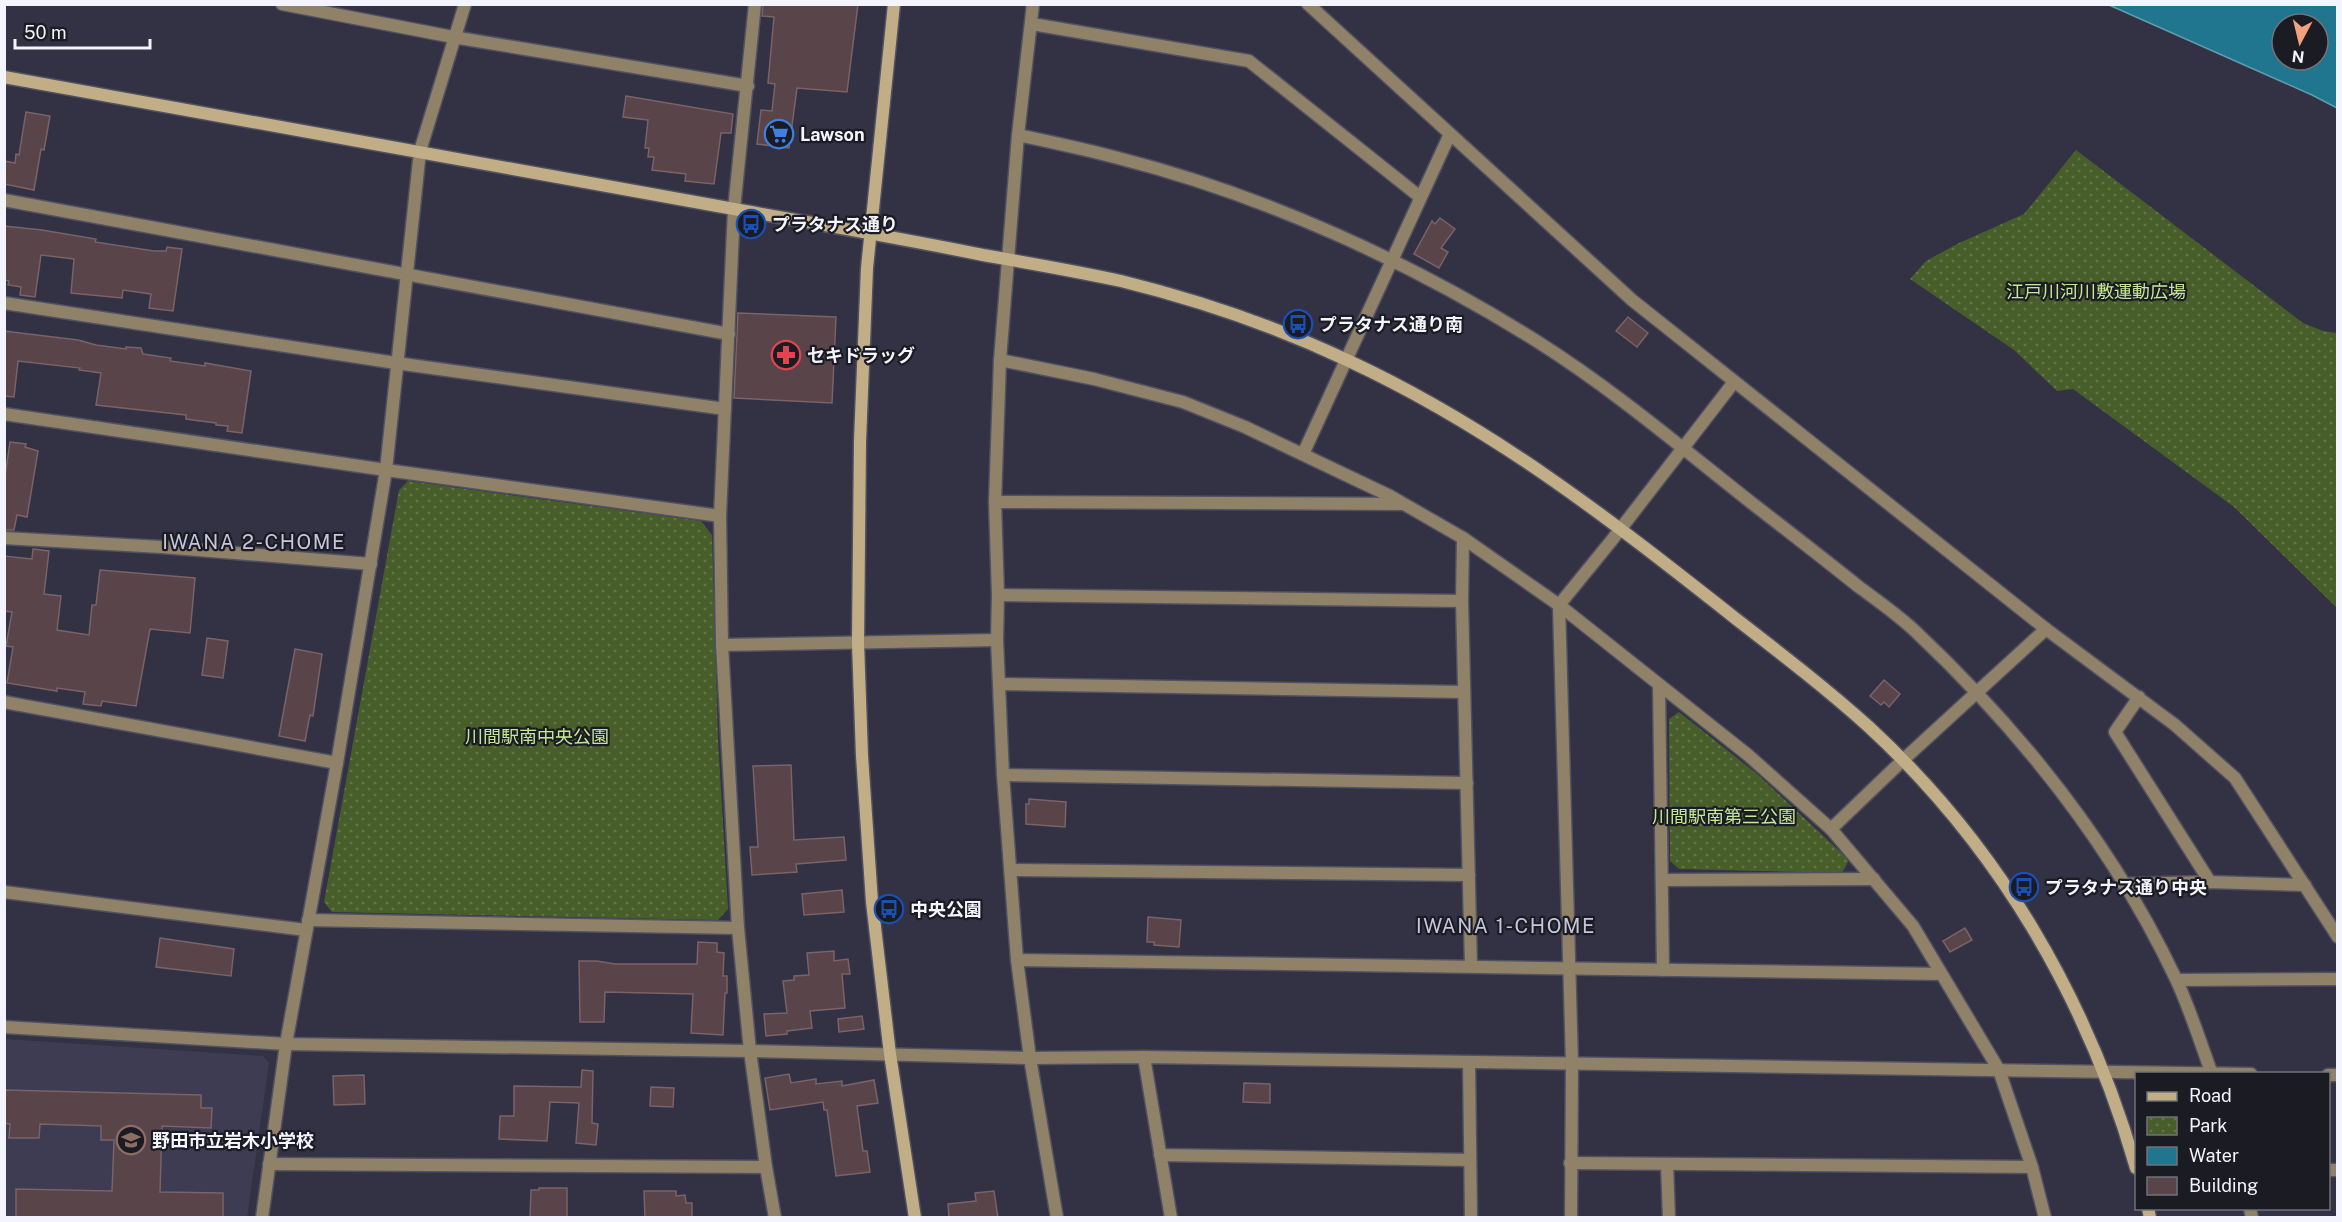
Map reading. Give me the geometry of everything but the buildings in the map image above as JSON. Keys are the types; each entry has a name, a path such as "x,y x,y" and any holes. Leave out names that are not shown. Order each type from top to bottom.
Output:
{"street":[{"path":"282,4 453,37 748,86"},
{"path":"262,1218 286,1044 337,764 386,470 420,151 453,37 465,4"},
{"path":"755,4 734,209 720,516 722,645 738,928 750,1051 775,1218"},
{"path":"894,4 870,233 860,441 858,643 862,756 872,902 890,1054 915,1218"},
{"path":"1033,4 1018,135 1000,360 995,502 997,640 1003,775 1017,960 1030,1058 1057,1218"},
{"path":"1308,4 1632,300 2046,629 2175,725 2235,778 2337,937"},
{"path":"1032,24 1249,62 1420,197"},
{"path":"4,77 1078,272 1176,297 1281,333 1347,360 1431,402 1530,463 1620,527 1803,672 1866,725 1903,760 1954,816 2032,923 2084,1025 2104,1072 2135,1165"},
{"path":"1018,135 1119,158 1217,188 1303,221 1392,261 1466,299 1540,343 1639,412 1912,628 1977,693 2061,790 2123,884 2177,980 2212,1072"},
{"path":"1303,454 1450,135"},
{"path":"4,200 729,334"},
{"path":"4,303 396,363 725,409"},
{"path":"1000,360 1094,379 1183,402 1245,427 1404,504 1463,538 1559,605 1748,755 1831,829 1913,926 1999,1070 2032,1167 2045,1218"},
{"path":"1571,1218 1572,1063 1567,969 1559,605 1734,382"},
{"path":"4,414 720,516"},
{"path":"995,502 1404,504"},
{"path":"4,538 161,547 371,564"},
{"path":"1463,538 1462,601 1471,966"},
{"path":"998,596 1462,601"},
{"path":"1831,829 2046,629"},
{"path":"722,645 997,640"},
{"path":"1000,684 1464,692"},
{"path":"1659,686 1663,970"},
{"path":"2139,697 2115,732 2211,882"},
{"path":"4,702 337,764"},
{"path":"1003,775 1467,783"},
{"path":"1011,870 1469,875"},
{"path":"1662,880 1874,879"},
{"path":"2123,884 2211,882 2305,885"},
{"path":"4,892 307,925 738,928"},
{"path":"1017,960 1941,974"},
{"path":"2177,980 2337,979"},
{"path":"4,1027 286,1044 1030,1058 1144,1057 2135,1072"},
{"path":"1144,1057 1171,1218"},
{"path":"1468,1062 1471,1218"},
{"path":"1160,1155 1470,1160"},
{"path":"1570,1163 2032,1167"},
{"path":"268,1164 766,1167"},
{"path":"1667,1164 1669,1218"}],"shaded area":[{"name":"野田市立岩木小学校","path":"4,1039 263,1056 269,1063 247,1217 5,1217"}],"green space":[{"name":"江戸川河川敷運動広場","path":"2076,150 2303,323 2323,331 2337,333 2337,608 2234,507 2073,389 2057,391 2014,350 1910,279 1926,261 1959,243 2024,214"},
{"name":"川間駅南中央公園","path":"408,481 701,521 712,535 718,739 728,909 718,920 332,912 324,902 399,490"},
{"name":"川間駅南第三公園","path":"1679,712 1756,773 1849,860 1842,873 1679,869 1670,861 1669,719"}],"water":[{"path":"2109,5 2337,5 2337,108 2312,95"}],"place":[{"name":"Lawson","path":"779,134"},
{"name":"プラタナス通り","path":"751,224"},
{"name":"プラタナス通り南","path":"1298,324"},
{"name":"セキドラッグ","path":"786,355"},
{"name":"プラタナス通り中央","path":"2024,887"},
{"name":"中央公園","path":"889,909"},
{"name":"野田市立岩木小学校","path":"131,1140"}],"district":[{"name":"IWANA 2-CHOME","path":"254,542"},
{"name":"IWANA 1-CHOME","path":"1506,926"}]}
